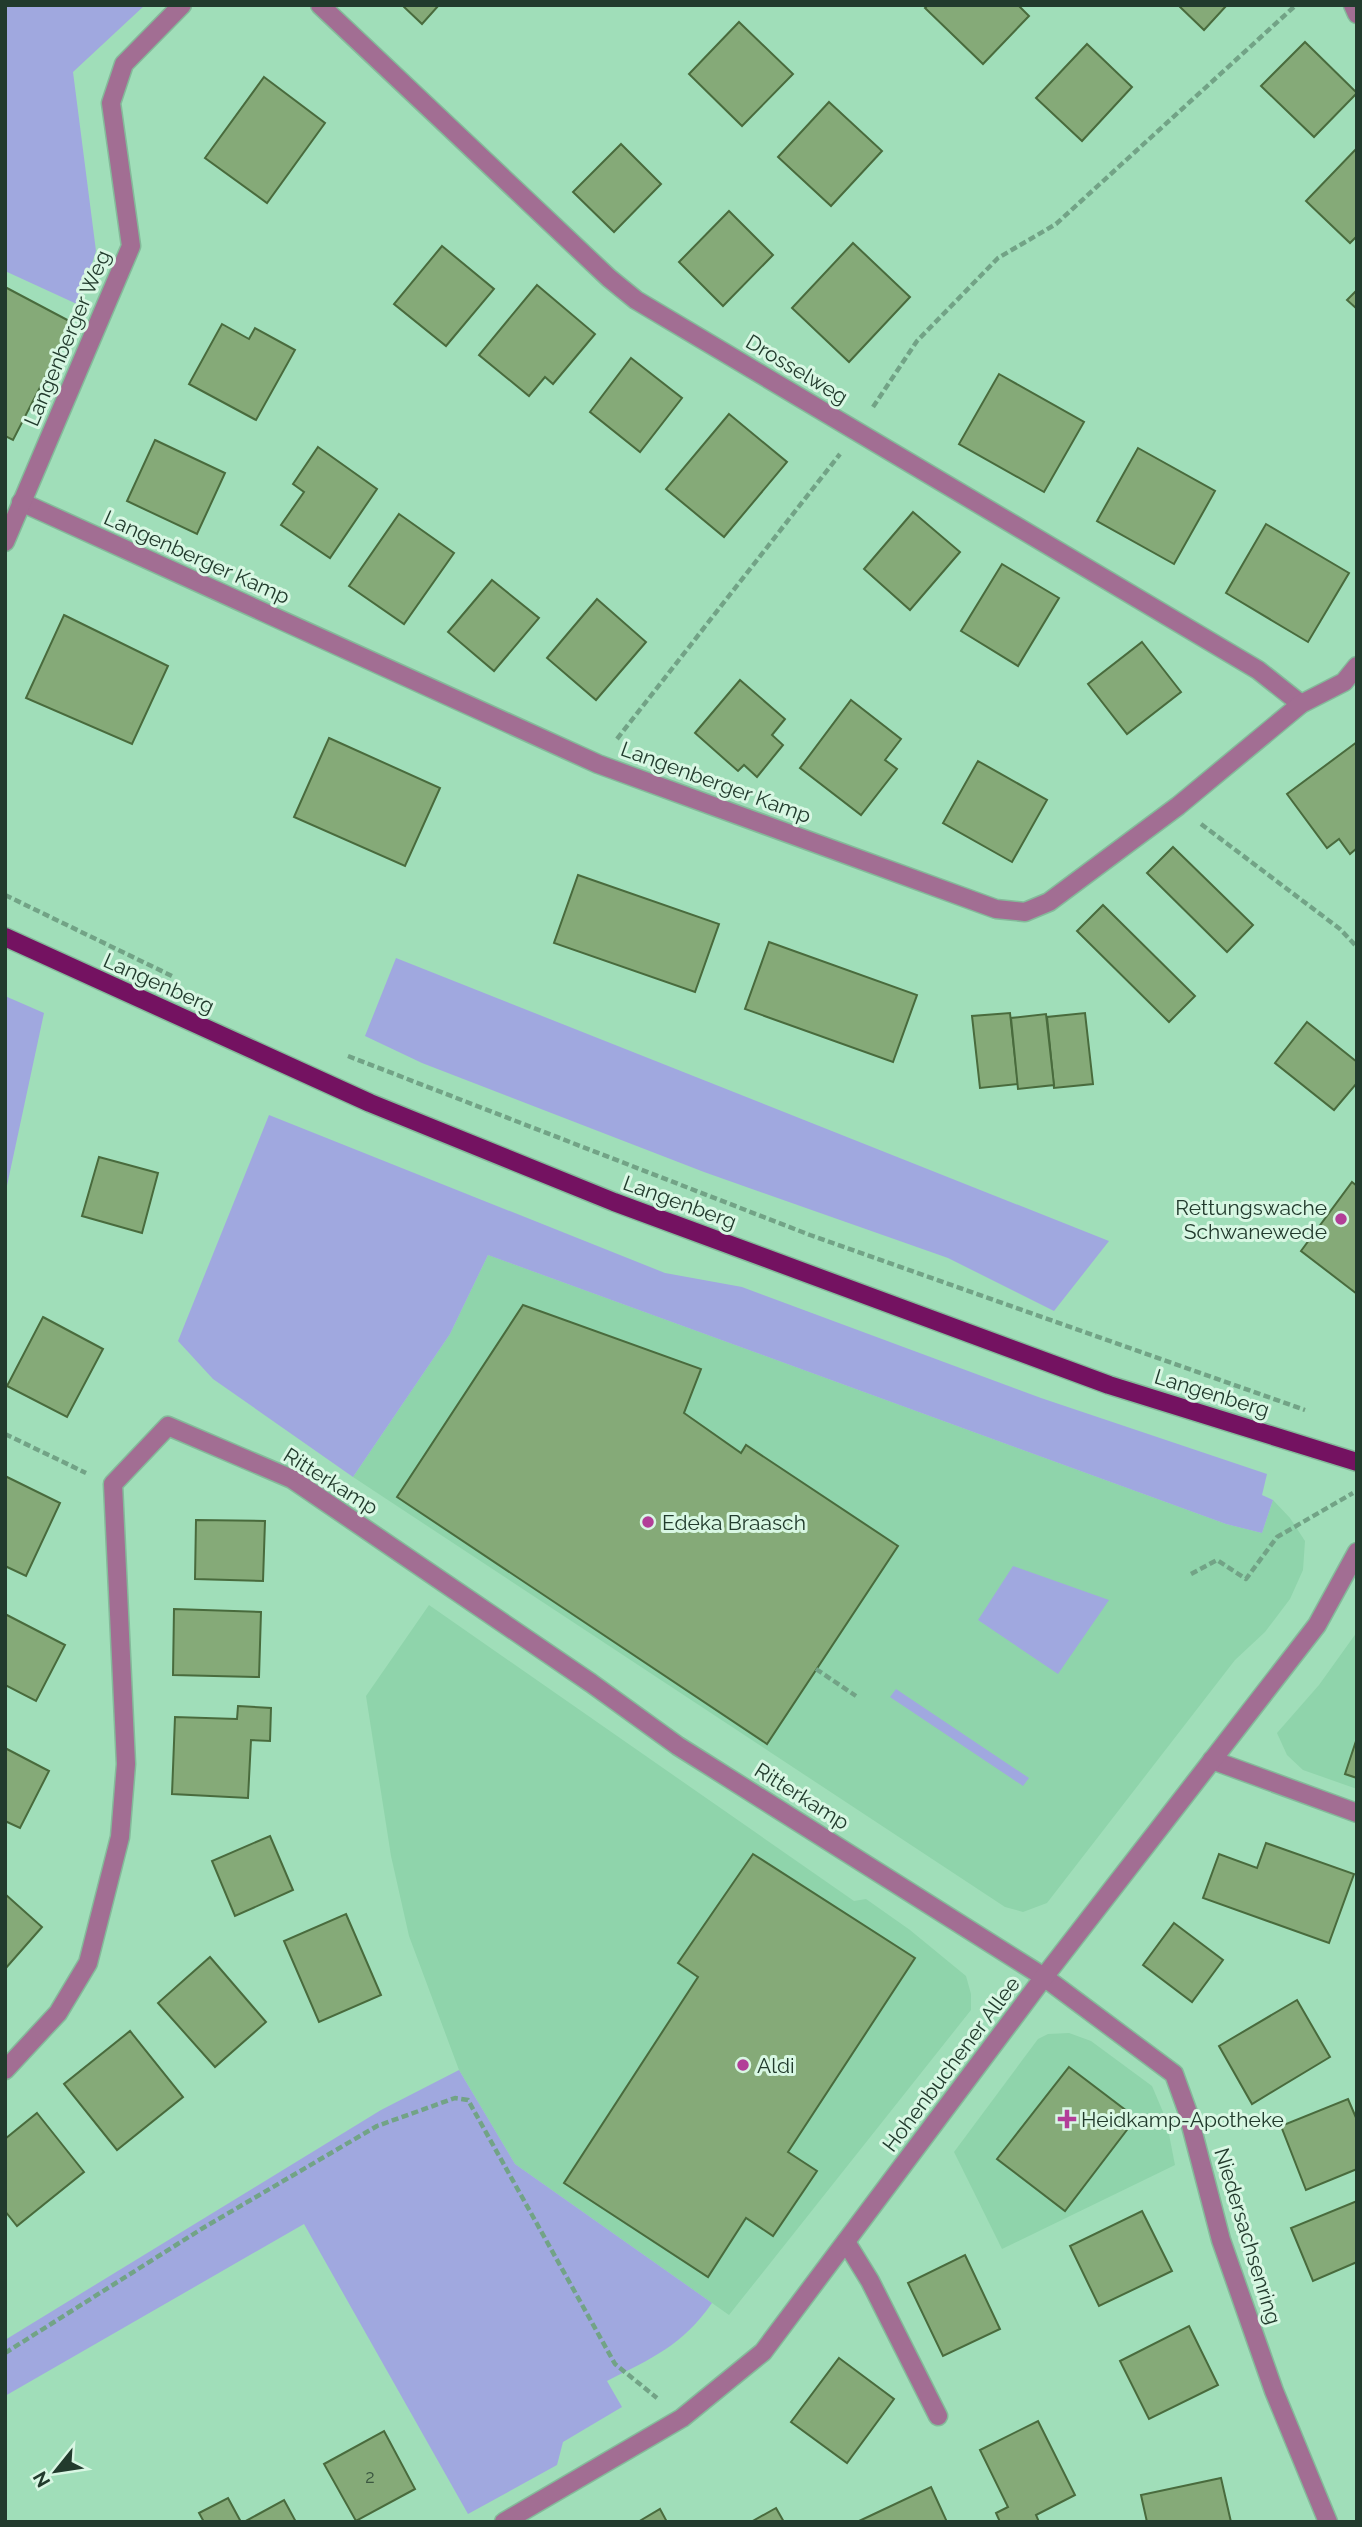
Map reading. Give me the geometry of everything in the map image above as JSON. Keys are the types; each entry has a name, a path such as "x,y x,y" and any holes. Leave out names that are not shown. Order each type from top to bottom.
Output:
{"main road":[{"name":"Langenberg","path":"5,937 370,1104 614,1202 1109,1385 1357,1462"}],"street":[{"name":"Langenberger Weg","path":"5,542 131,246 111,103 119,77 124,64 182,5"},
{"name":"Drosselweg","path":"320,5 609,278 636,300 1258,670 1301,704"},
{"path":"1353,5 1357,14"},
{"name":"Langenberger Kamp","path":"21,502 598,764 996,909 1025,912 1049,902 1178,806 1301,704 1345,682 1357,666"},
{"name":"Ritterkamp","path":"113,1484 168,1426 292,1479 591,1683 678,1746 1044,1977"},
{"path":"5,2070 58,2013 88,1963 120,1837 126,1764 113,1484"},
{"name":"Hohenbuchener Allee","path":"504,2522 682,2418 764,2352 1044,1977 1317,1625 1357,1552"},
{"path":"1212,1760 1357,1813"},
{"name":"Niedersachsenring","path":"1044,1977 1174,2074 1187,2110 1221,2239 1274,2391 1328,2522"},
{"path":"846,2242 870,2281 939,2416"}],"path":[{"path":"598,764 857,431 917,341 998,258 1056,224 1296,5"},
{"path":"1178,806 1340,929 1357,947"},
{"path":"5,895 181,980"},
{"path":"346,1055 810,1235 1318,1415"},
{"path":"5,1434 113,1484"},
{"path":"1191,1574 1217,1560 1246,1580 1277,1537 1357,1491"},
{"path":"816,1669 856,1696"},
{"path":"5,2353 203,2228 377,2126 455,2098 468,2100 615,2364 682,2418"}],"shaded area":[{"path":"5,5 145,5 73,72 96,251 79,305 5,271"},
{"path":"396,958 1109,1241 1054,1311 948,1258 704,1172 422,1063 365,1036"},
{"path":"5,996 44,1013 5,1195"},
{"path":"269,1115 665,1273 742,1287 1041,1398 1267,1474 1262,1495 1273,1500 1262,1533 1226,1524 488,1255 450,1334 353,1477 213,1379 178,1341"},
{"path":"488,1255 1226,1524 1262,1533 1273,1500 1290,1518 1305,1541 1303,1570 1290,1599 1265,1632 1235,1660 1047,1903 1023,1912 1005,1907 353,1477 450,1334"},
{"path":"1013,1566 1109,1600 1058,1674 978,1620"},
{"path":"429,1605 854,1901 866,1899 910,1930 966,1976 971,1994 971,2010 729,2315 515,2164 459,2070 409,1936 391,1856 366,1696"},
{"path":"1357,1632 1357,1789 1303,1770 1287,1755 1277,1733 1319,1685"},
{"path":"896,1689 1029,1778 1023,1786 890,1697"},
{"path":"1069,2033 1091,2041 1152,2086 1166,2119 1175,2165 1002,2249 954,2152 1038,2039 1048,2034"},
{"path":"459,2070 515,2164 712,2303 689,2330 665,2350 607,2381 622,2407 563,2442 557,2465 468,2514 304,2224 5,2396 5,2340 381,2110"}],"building":[{"path":"402,5 439,5 422,24"},
{"path":"928,5 1018,5 1029,16 983,64 925,8"},
{"path":"1178,5 1227,5 1204,30"},
{"path":"739,22 793,74 742,126 689,74"},
{"path":"1305,42 1357,93 1314,137 1261,86"},
{"path":"1087,44 1132,87 1082,141 1036,98"},
{"path":"264,77 325,123 267,203 205,158"},
{"path":"829,102 882,151 831,206 778,157"},
{"path":"621,144 661,184 614,232 573,192"},
{"path":"1357,148 1357,236 1350,243 1306,201"},
{"path":"729,211 773,255 723,306 679,262"},
{"path":"853,243 910,297 849,362 792,308"},
{"path":"442,246 494,289 446,346 394,304"},
{"path":"537,285 595,334 553,384 545,377 529,396 479,355"},
{"path":"5,287 73,323 13,440 5,436"},
{"path":"1357,290 1357,309 1347,300"},
{"path":"222,324 249,339 255,328 295,350 256,420 189,384"},
{"path":"631,358 682,398 640,452 590,412"},
{"path":"999,374 1084,422 1044,492 959,444"},
{"path":"729,414 787,462 724,537 666,489"},
{"path":"155,440 225,473 197,534 127,501"},
{"path":"318,447 377,489 330,558 281,525 304,492 293,484"},
{"path":"1138,448 1215,491 1174,564 1097,521"},
{"path":"913,512 960,552 910,610 864,569"},
{"path":"399,514 454,553 404,624 349,586"},
{"path":"1266,524 1349,573 1308,642 1226,593"},
{"path":"1002,564 1059,598 1018,666 961,631"},
{"path":"492,580 539,618 494,671 448,632"},
{"path":"597,599 646,642 596,700 547,658"},
{"path":"64,615 168,666 132,744 26,698"},
{"path":"1142,642 1181,692 1127,734 1088,684"},
{"path":"740,680 785,719 772,735 783,745 757,777 744,765 738,771 695,733"},
{"path":"851,700 901,739 885,760 897,769 861,815 800,768"},
{"path":"329,738 440,788 405,866 294,817"},
{"path":"1357,742 1357,848 1350,854 1339,839 1327,848 1287,794"},
{"path":"978,761 1047,800 1012,862 943,823"},
{"path":"1173,847 1253,925 1227,952 1147,873"},
{"path":"578,875 719,924 695,992 554,943"},
{"path":"1103,905 1195,996 1169,1022 1077,931"},
{"path":"769,942 917,995 893,1062 745,1009"},
{"path":"1010,1013 1018,1084 980,1088 972,1016"},
{"path":"1085,1013 1093,1084 1054,1088 1047,1017"},
{"path":"1046,1014 1054,1085 1018,1089 1011,1018"},
{"path":"1307,1022 1357,1062 1357,1083 1334,1110 1275,1063"},
{"path":"99,1157 158,1173 142,1233 82,1216"},
{"name":"Rettungswache Schwanewede","path":"1352,1182 1357,1186 1357,1294 1301,1251"},
{"name":"Edeka Braasch","path":"523,1305 701,1369 684,1413 741,1453 746,1445 898,1546 767,1744 397,1497"},
{"path":"43,1317 103,1349 67,1417 7,1386"},
{"path":"5,1476 60,1503 26,1576 5,1566"},
{"path":"196,1520 265,1521 263,1581 195,1579"},
{"path":"174,1609 261,1612 259,1677 173,1675"},
{"path":"5,1614 65,1645 36,1701 5,1685"},
{"path":"238,1706 271,1708 270,1741 251,1740 248,1798 172,1794 175,1717 237,1719"},
{"path":"1357,1738 1357,1778 1345,1774"},
{"path":"5,1748 49,1771 20,1828 5,1821"},
{"path":"270,1836 293,1890 235,1916 212,1861"},
{"path":"1266,1843 1354,1874 1329,1943 1203,1898 1219,1854 1257,1868"},
{"name":"Aldi","path":"753,1854 915,1958 788,2152 817,2171 773,2236 746,2218 708,2277 564,2183 698,1977 678,1963"},
{"path":"5,1894 42,1927 5,1969"},
{"path":"346,1914 381,1995 319,2022 284,1941"},
{"path":"1174,1923 1223,1960 1192,2002 1143,1965"},
{"path":"210,1957 266,2022 215,2067 158,2003"},
{"path":"1297,2000 1330,2057 1252,2104 1219,2046"},
{"path":"130,2031 183,2097 117,2150 64,2084"},
{"path":"1069,2067 1136,2118 1065,2211 997,2159"},
{"path":"1348,2099 1357,2120 1357,2169 1306,2190 1281,2126"},
{"path":"37,2113 84,2172 17,2226 5,2211 5,2139"},
{"path":"1357,2201 1357,2262 1313,2281 1291,2228"},
{"path":"1142,2211 1172,2271 1099,2306 1070,2246"},
{"path":"965,2255 1000,2329 943,2356 908,2283"},
{"path":"1189,2326 1218,2385 1149,2419 1120,2361"},
{"path":"839,2358 894,2399 847,2463 791,2422"},
{"path":"1038,2421 1075,2495 1036,2515 1039,2522 1000,2522 996,2513 1008,2507 980,2450"},
{"path":"384,2431 415,2489 356,2521 324,2464"},
{"path":"1221,2478 1231,2522 1147,2522 1141,2495"},
{"path":"931,2487 947,2522 857,2522"},
{"path":"228,2498 241,2522 204,2522 199,2513"},
{"path":"284,2500 296,2522 244,2522"},
{"path":"776,2508 784,2522 751,2522"},
{"path":"660,2509 667,2522 638,2522"}],"place":[{"name":"Rettungswache Schwanewede","path":"1341,1219"},
{"name":"Edeka Braasch","path":"648,1522"},
{"name":"Aldi","path":"743,2065"},
{"name":"Heidkamp-Apotheke","path":"1067,2119"}]}
